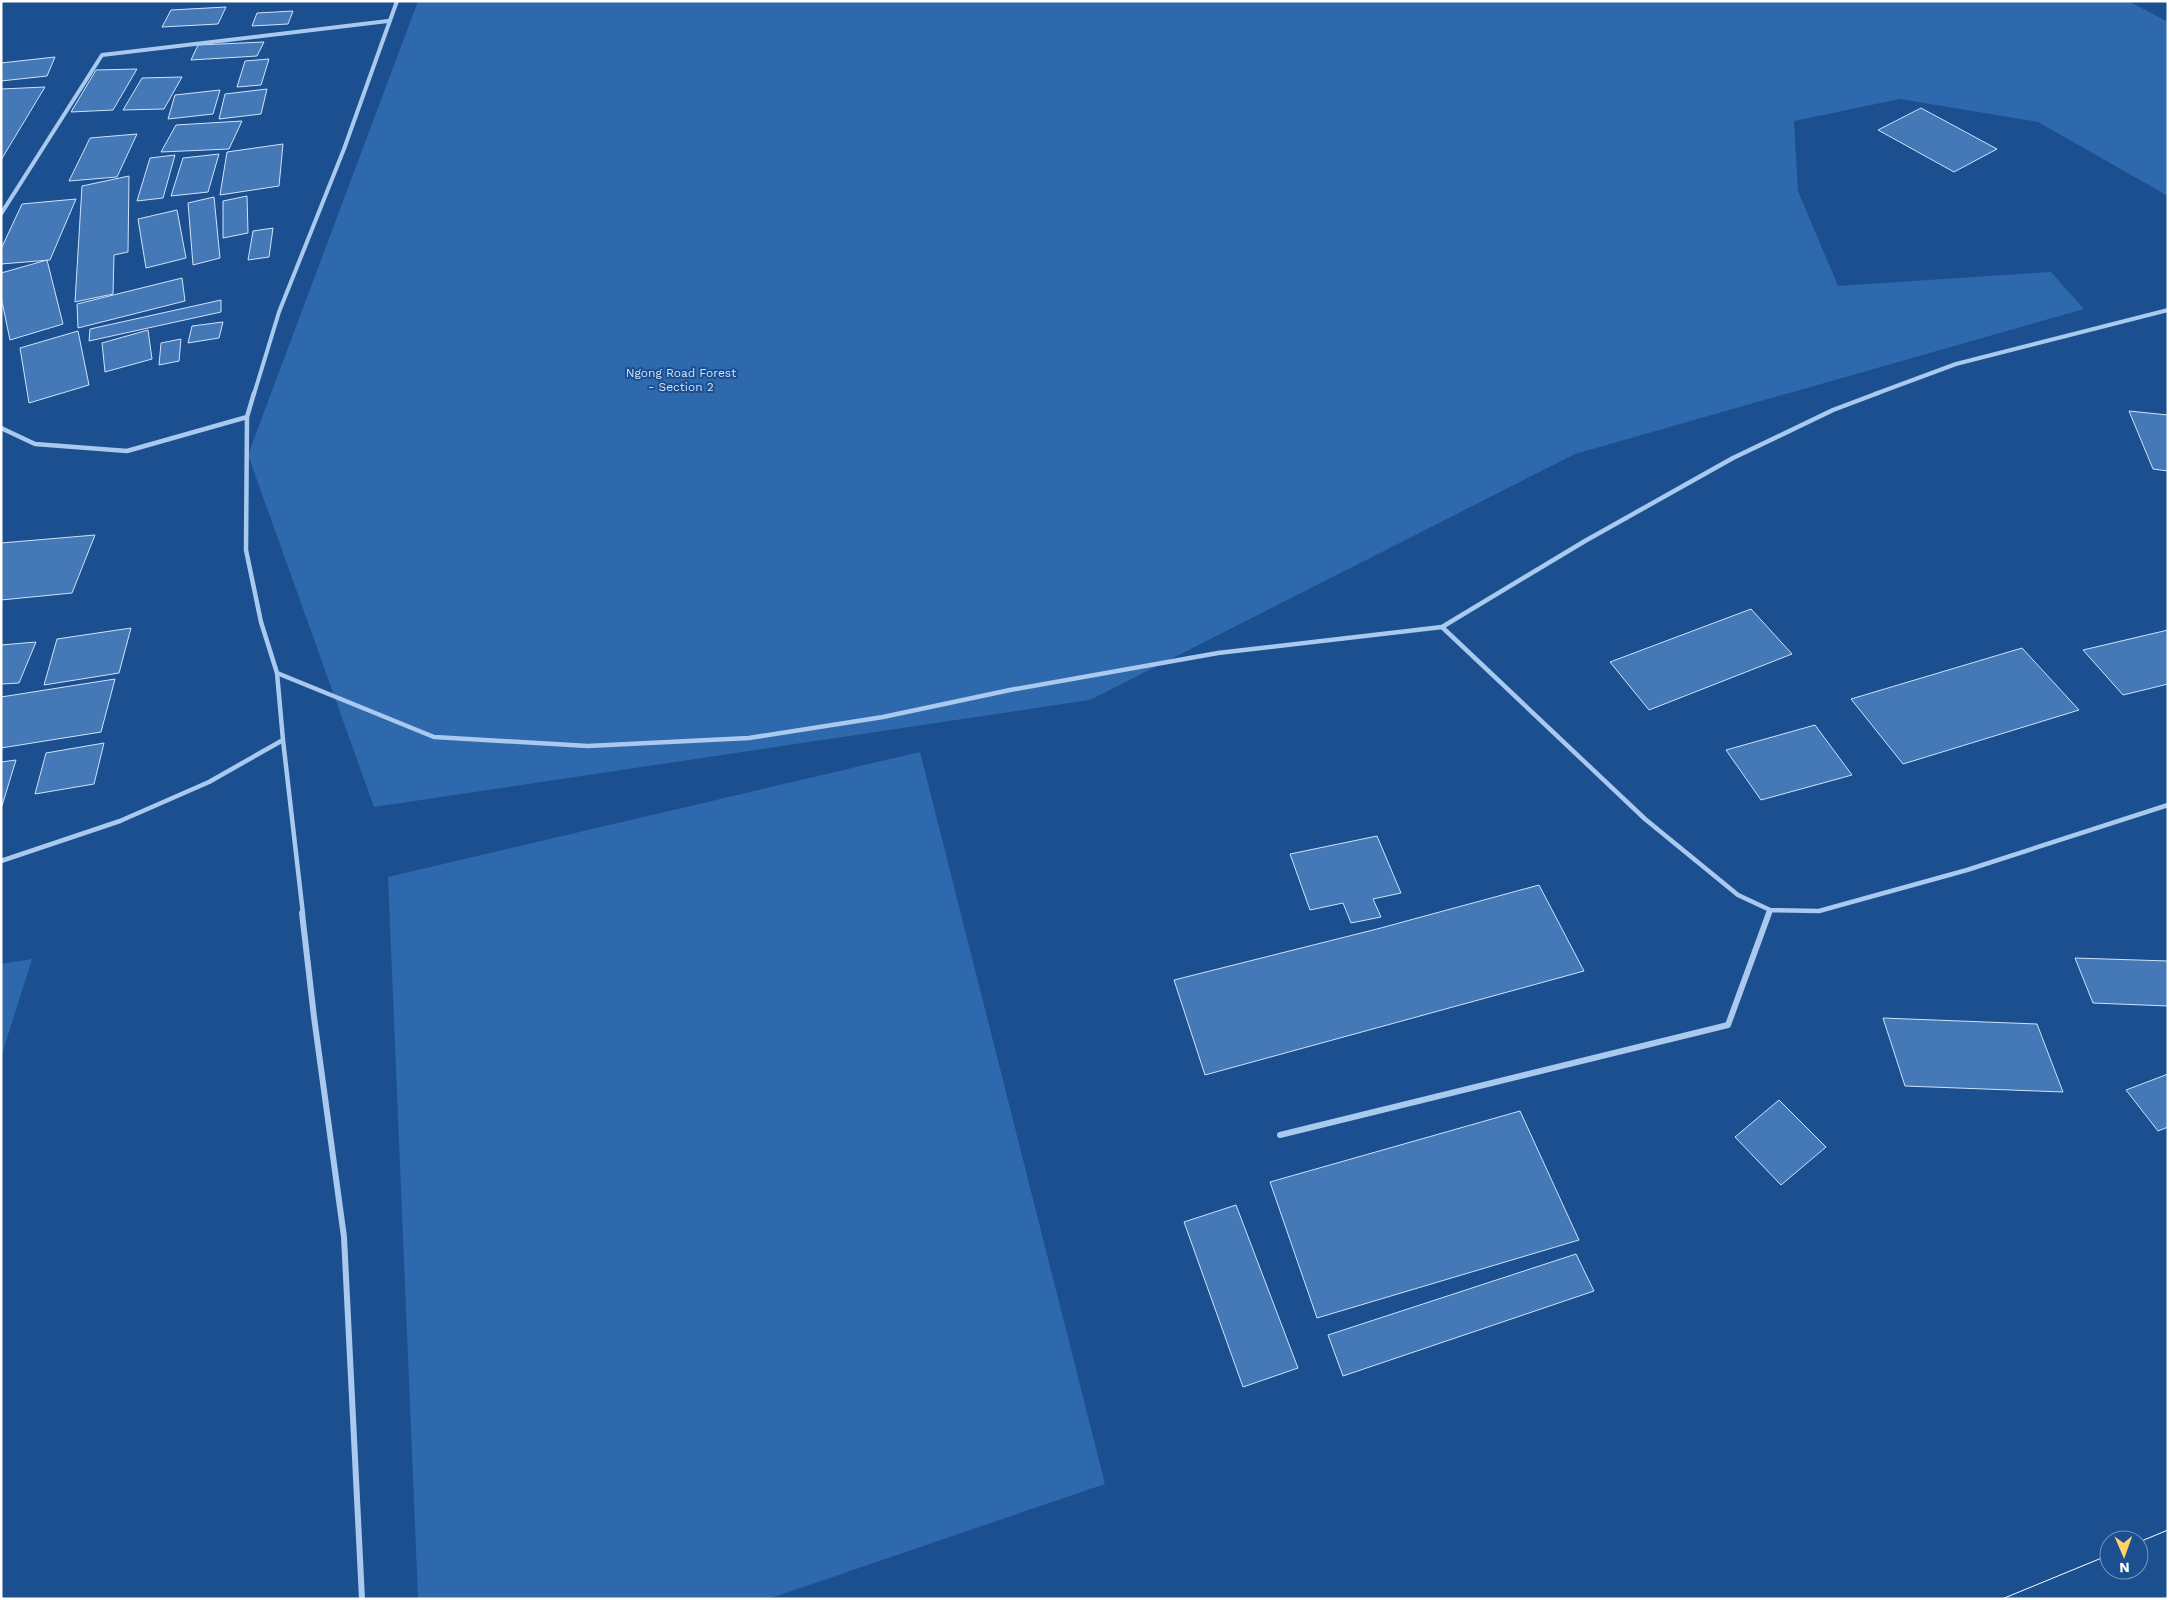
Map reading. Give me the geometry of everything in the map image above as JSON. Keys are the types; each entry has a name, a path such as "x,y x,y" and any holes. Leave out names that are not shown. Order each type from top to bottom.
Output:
{"street":[{"path":"362,1599 344,1237 314,1017 277,673 261,622 246,550 247,417 279,312 344,149 388,21 397,1"},
{"path":"1,214 102,55 388,21"},
{"path":"277,673 434,737 588,746 749,738 882,716 1010,690 1218,652 1442,627 1585,541 1733,458 1834,410 1956,364 2168,310"},
{"path":"1,428 36,444 127,451 247,417"},
{"path":"1442,627 1645,819 1738,895 1770,910 1819,911 1967,870 2168,806"},
{"path":"1,861 120,821 209,782 283,740"},
{"path":"1280,1135 1728,1025 1770,910"}],"green space":[{"name":"Ngong Road Forest - Section 2","path":"418,1 2128,1 2168,22 2168,196 2038,122 1900,99 1794,121 1798,191 1838,286 2051,272 2084,309 1575,454 1090,700 374,807 248,455"},
{"path":"920,752 1105,1484 768,1599 418,1599 388,877"},
{"path":"32,959 1,1057 1,964"}],"building":[{"path":"226,7 218,24 162,27 171,10"},
{"path":"293,11 288,24 252,26 257,13"},
{"path":"264,42 257,56 191,60 198,45"},
{"path":"55,57 47,76 1,81 1,63"},
{"path":"269,59 261,85 237,87 245,61"},
{"path":"137,69 113,110 71,112 96,70"},
{"path":"182,77 164,109 123,110 142,78"},
{"path":"45,87 1,160 1,89"},
{"path":"267,89 261,114 219,119 225,94"},
{"path":"220,90 213,114 168,119 175,95"},
{"path":"1921,108 1997,149 1954,172 1878,130"},
{"path":"242,121 229,149 161,152 176,125"},
{"path":"137,134 117,177 69,181 90,138"},
{"path":"283,144 279,186 220,195 227,152"},
{"path":"219,154 208,192 171,196 183,158"},
{"path":"175,155 163,198 137,201 150,158"},
{"path":"129,176 128,252 114,255 113,294 75,302 82,186"},
{"path":"247,196 248,233 223,238 223,201"},
{"path":"214,197 220,258 193,265 188,203"},
{"path":"76,199 50,260 1,264 1,249 22,204"},
{"path":"177,210 186,258 146,268 138,219"},
{"path":"273,228 269,257 248,260 253,231"},
{"path":"47,260 63,324 10,340 1,297 1,273"},
{"path":"182,278 185,301 78,328 77,304"},
{"path":"221,300 221,312 89,341 90,329"},
{"path":"223,322 219,338 188,343 192,326"},
{"path":"148,330 152,359 105,372 102,343"},
{"path":"78,331 89,385 29,403 20,348"},
{"path":"181,339 179,361 159,365 161,343"},
{"path":"2129,411 2168,415 2168,471 2153,469"},
{"path":"95,535 72,593 1,600 1,543"},
{"path":"1751,609 1792,654 1649,710 1610,662"},
{"path":"131,628 119,673 44,685 57,639"},
{"path":"2168,630 2168,684 2123,695 2083,650"},
{"path":"36,642 19,683 1,684 1,645"},
{"path":"2022,648 2079,710 1903,764 1851,699"},
{"path":"115,679 101,732 1,748 1,697"},
{"path":"1815,725 1852,775 1761,800 1726,750"},
{"path":"104,743 94,784 35,794 46,753"},
{"path":"16,760 1,809 1,762"},
{"path":"1377,836 1401,893 1373,899 1381,917 1351,923 1343,903 1310,910 1290,854"},
{"path":"1539,885 1584,971 1205,1075 1174,980 1377,929"},
{"path":"2075,958 2168,961 2168,1006 2093,1003"},
{"path":"1883,1018 2037,1024 2063,1092 1905,1086"},
{"path":"2168,1074 2168,1127 2158,1131 2126,1090"},
{"path":"1779,1100 1826,1147 1781,1185 1735,1137"},
{"path":"1520,1111 1579,1240 1317,1318 1270,1182"},
{"path":"1236,1205 1298,1368 1243,1387 1184,1222"},
{"path":"1576,1254 1594,1291 1343,1376 1328,1335"}],"tram line":[{"path":"2149,1538 2168,1530"},
{"path":"2002,1599 2099,1559"}]}
